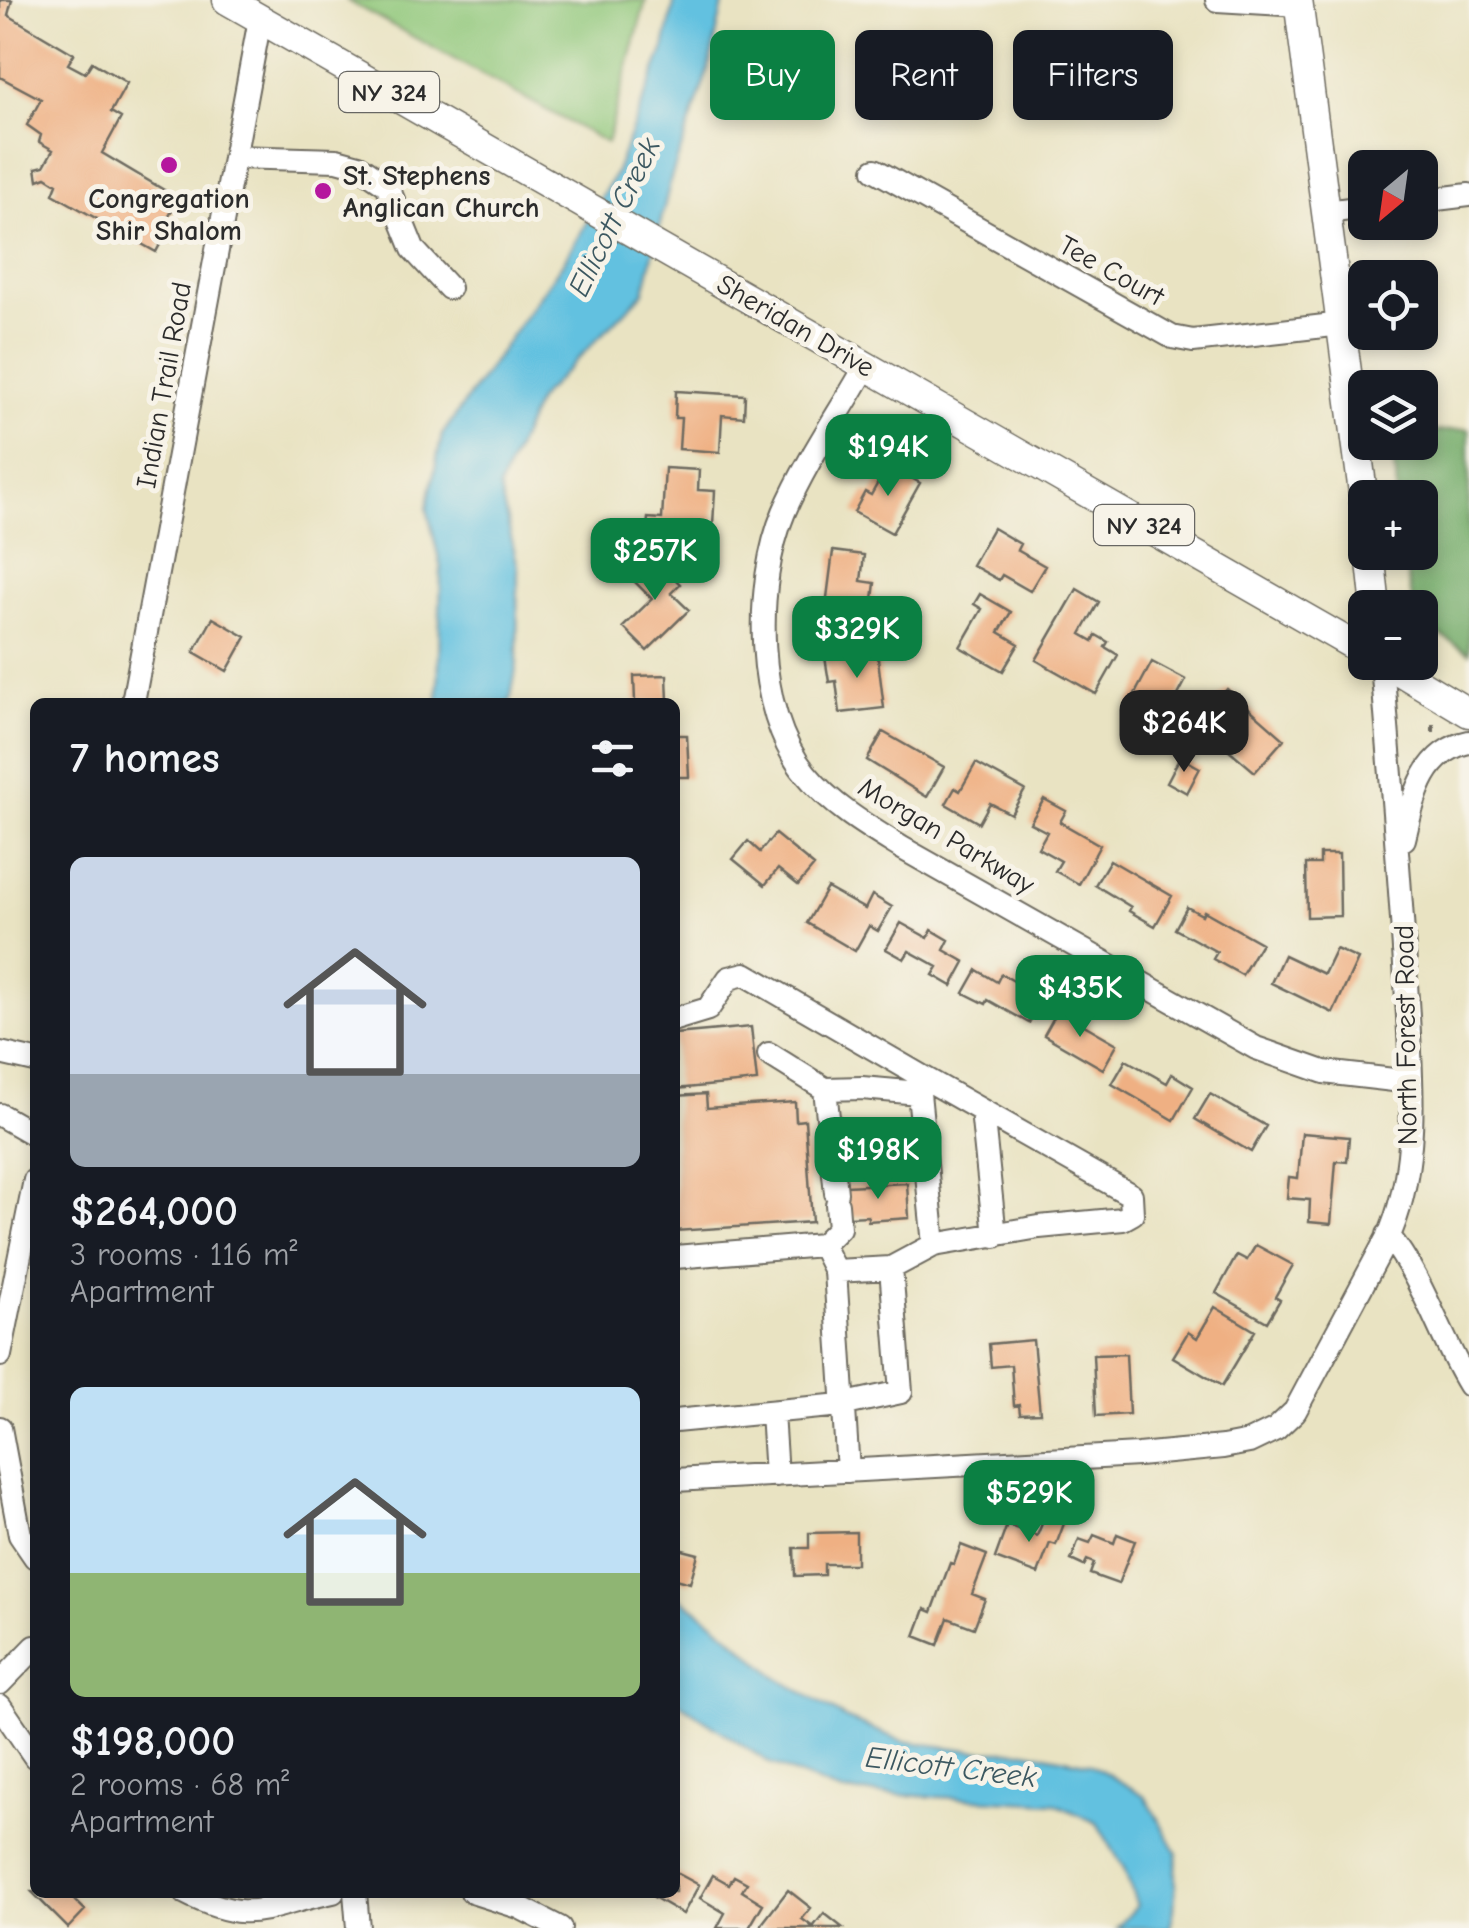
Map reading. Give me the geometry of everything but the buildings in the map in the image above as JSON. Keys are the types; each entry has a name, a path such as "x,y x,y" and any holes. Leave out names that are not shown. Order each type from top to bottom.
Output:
{"main road":[{"name":"Sheridan Drive","path":"226,0 1348,642"},
{"path":"1298,2 1362,480"},
{"path":"1413,680 1469,713"}],"street":[{"path":"1218,0 1298,2"},
{"name":"Indian Trail Road","path":"134,698 260,19"},
{"path":"235,157 336,160 358,166 387,185 413,249 449,288"},
{"name":"Tee Court","path":"875,170 1172,337 1193,341 1342,324"},
{"path":"1438,199 1469,195"},
{"path":"1327,212 1348,209"},
{"name":"Morgan Parkway","path":"866,366 785,510 767,570 766,648 775,709 790,752 805,774 851,816 902,848 1256,1048 1324,1072 1411,1082"},
{"name":"North Forest Road","path":"680,1480 1138,1455 1249,1442 1276,1429 1294,1410 1402,1203 1411,1082 1384,680"},
{"path":"1399,857 1428,766 1444,752 1469,742"},
{"path":"680,1017 708,1009 729,978 745,974 920,1085 982,1111 1131,1195 1134,1203 1132,1214 1122,1219 1039,1227 934,1245 891,1268 836,1271"},
{"path":"0,1052 30,1059"},
{"path":"769,1054 825,1089 920,1085"},
{"path":"920,1085 934,1245"},
{"path":"680,1257 822,1245 839,1228 825,1089"},
{"path":"982,1111 995,1236"},
{"path":"0,1115 30,1132"},
{"path":"0,1355 30,1205"},
{"path":"1388,1235 1434,1310 1447,1348 1469,1385"},
{"path":"822,1245 836,1271 848,1471"},
{"path":"680,1422 842,1405 901,1392 891,1268"},
{"path":"772,1414 776,1474"},
{"path":"0,1428 7,1508 30,1550"},
{"path":"0,1683 30,1652"},
{"path":"0,1706 30,1750"},
{"path":"195,1898 211,1907 246,1914 313,1898"},
{"path":"356,1898 358,1928"},
{"path":"491,1898 560,1928"}],"path":[{"path":"1433,724 1433,732"}],"green space":[{"path":"346,0 646,0 607,143"},
{"path":"1469,429 1469,653 1438,633 1438,590 1410,590 1406,570 1438,570 1438,480 1396,480 1392,460 1438,460 1438,432"}],"water":[{"name":"Ellicott Creek","path":"675,0 724,0 717,30 710,30 709,68 671,178 644,292 538,399 499,487 518,567 517,664 511,698 438,698 441,568 427,508 442,435 564,261 615,174 664,48"},
{"name":"Ellicott Creek","path":"680,1598 778,1678 847,1719 903,1741 976,1751 1026,1751 1090,1764 1145,1796 1177,1853 1170,1928 1117,1928 1137,1906 1124,1868 1097,1823 1054,1803 840,1792 771,1764 680,1703"}],"place":[{"name":"Congregation Shir Shalom","path":"169,165"},
{"name":"St. Stephens Anglican Church","path":"323,191"}]}
